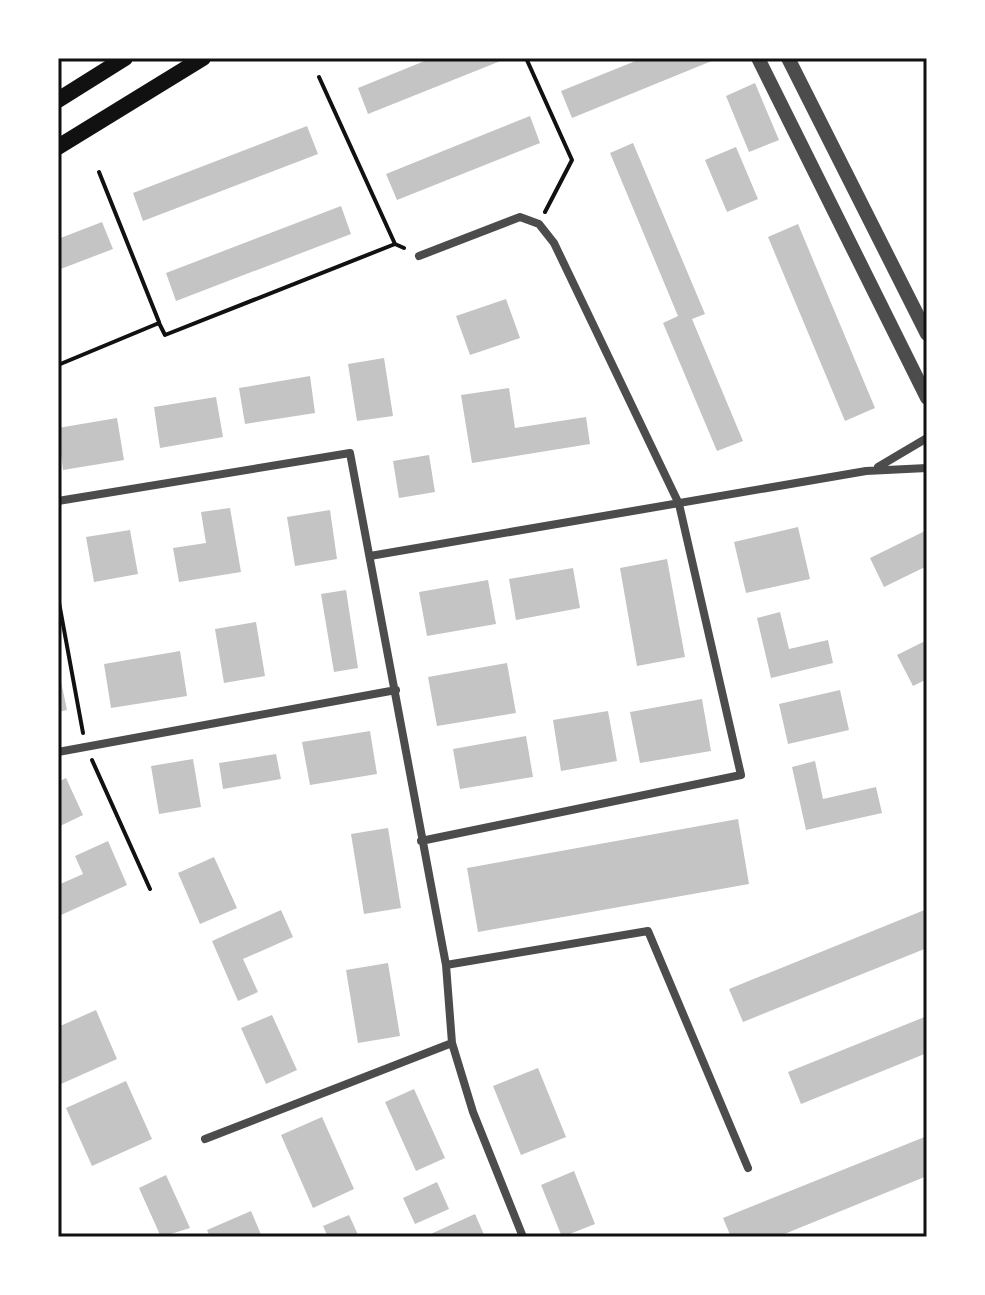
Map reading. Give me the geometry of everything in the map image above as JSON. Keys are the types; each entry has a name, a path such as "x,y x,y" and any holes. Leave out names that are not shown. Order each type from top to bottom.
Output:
{"main road":[{"path":"58,100 125,58"},
{"path":"58,147 203,58"}],"street":[{"path":"758,58 927,398"},
{"path":"788,58 927,334"},
{"path":"419,256 520,217 539,224 554,243 679,504 741,775 421,841"},
{"path":"866,471 898,458 927,438"},
{"path":"58,501 350,453 446,965 452,1043 473,1112 523,1237"},
{"path":"370,556 866,471 927,468"},
{"path":"58,752 396,690"},
{"path":"446,965 648,931 748,1168"},
{"path":"205,1139 452,1043"}],"path":[{"path":"526,58 572,160 539,224"},
{"path":"319,77 395,244 419,256"},
{"path":"99,172 165,335 395,244"},
{"path":"58,365 159,323"}],"building":[{"path":"432,58 508,58 368,114 358,88"},
{"path":"643,58 719,58 572,118 561,91"},
{"path":"755,83 779,140 749,152 726,96"},
{"path":"530,116 540,143 397,200 386,174"},
{"path":"307,126 318,154 143,221 133,193"},
{"path":"633,143 705,314 692,319 743,441 717,451 663,323 678,316 610,153"},
{"path":"736,147 758,199 727,212 705,160"},
{"path":"341,206 351,234 176,301 166,273"},
{"path":"102,222 113,249 58,270 58,239"},
{"path":"798,224 875,408 845,421 768,237"},
{"path":"506,299 520,338 470,355 456,316"},
{"path":"384,358 393,416 357,421 348,364"},
{"path":"310,376 315,413 245,424 239,388"},
{"path":"509,388 515,428 586,417 590,444 472,463 461,395"},
{"path":"216,397 223,437 160,448 154,407"},
{"path":"117,418 124,460 63,470 58,428"},
{"path":"429,455 435,492 399,498 393,461"},
{"path":"230,508 241,572 179,582 173,548 206,543 201,512"},
{"path":"330,510 337,559 295,566 287,517"},
{"path":"798,527 810,579 746,593 734,542"},
{"path":"130,530 138,574 94,582 86,537"},
{"path":"927,530 927,566 884,587 870,558"},
{"path":"667,559 685,657 637,666 620,568"},
{"path":"573,568 580,608 516,620 509,579"},
{"path":"488,580 496,624 427,636 419,592"},
{"path":"346,590 358,668 334,672 321,594"},
{"path":"780,612 789,649 828,640 833,663 771,678 757,618"},
{"path":"256,622 265,676 224,683 215,629"},
{"path":"927,640 927,679 913,686 897,655"},
{"path":"180,651 187,696 111,708 104,664"},
{"path":"507,663 516,713 437,726 428,677"},
{"path":"58,667 67,710 58,712"},
{"path":"840,690 849,730 788,744 779,704"},
{"path":"702,699 711,751 640,763 630,712"},
{"path":"608,711 617,761 561,771 553,720"},
{"path":"370,731 377,774 310,785 302,742"},
{"path":"526,736 533,777 460,789 453,749"},
{"path":"276,754 281,779 223,789 219,763"},
{"path":"193,759 201,807 159,814 151,766"},
{"path":"815,761 823,799 876,787 882,813 806,830 792,767"},
{"path":"66,778 83,815 58,827 58,782"},
{"path":"738,819 749,884 478,932 467,868"},
{"path":"388,828 401,908 364,914 351,834"},
{"path":"108,841 127,885 61,915 58,885 83,874 75,856"},
{"path":"214,857 237,908 200,924 178,873"},
{"path":"927,909 927,948 743,1022 729,989"},
{"path":"281,910 293,937 243,959 258,992 238,1001 212,941"},
{"path":"388,963 400,1036 358,1043 346,970"},
{"path":"96,1010 117,1059 61,1084 58,1076 58,1027"},
{"path":"272,1015 297,1070 266,1084 241,1028"},
{"path":"927,1016 927,1053 801,1104 788,1072"},
{"path":"538,1068 566,1137 521,1155 493,1086"},
{"path":"126,1081 152,1139 92,1166 66,1108"},
{"path":"414,1089 445,1158 416,1171 385,1102"},
{"path":"322,1117 354,1189 313,1208 281,1135"},
{"path":"927,1136 927,1176 777,1237 731,1237 723,1218"},
{"path":"574,1171 595,1224 562,1237 541,1185"},
{"path":"166,1175 190,1228 161,1237 139,1188"},
{"path":"437,1182 449,1209 415,1224 403,1198"},
{"path":"251,1211 262,1237 210,1237 207,1230"},
{"path":"475,1214 485,1237 424,1237"},
{"path":"349,1215 359,1237 328,1237 323,1226"}]}
